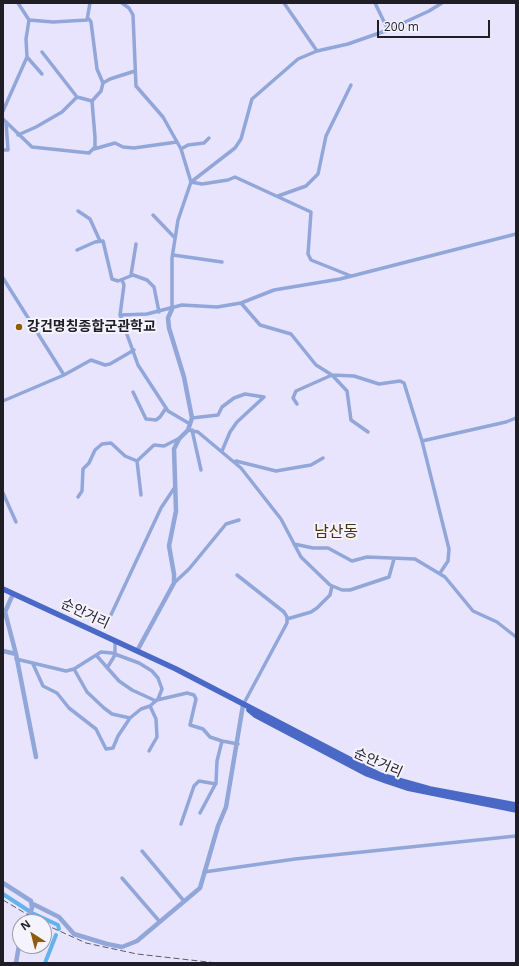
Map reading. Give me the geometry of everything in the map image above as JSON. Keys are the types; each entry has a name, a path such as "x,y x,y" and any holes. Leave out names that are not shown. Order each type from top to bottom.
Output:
{"main road":[{"name":"순안거리","path":"3,590 176,669 380,775 430,789 516,805"},
{"name":"순안거리","path":"243,705 255,715 367,774 407,788 516,810"}],"street":[{"path":"3,111 27,57 26,39 29,20 18,3"},
{"path":"90,3 89,19 91,22 97,69 104,83"},
{"path":"122,3 129,8 133,15 136,86 163,117 181,149 192,182"},
{"path":"284,3 316,52"},
{"path":"375,3 388,30"},
{"path":"201,470 190,430 192,418 186,385 169,328 168,318 172,309 173,256 178,220 192,182 226,156 238,144 249,106 254,96 298,59 388,30 429,11 442,3"},
{"path":"29,20 78,22 89,19"},
{"path":"42,52 77,97 92,101"},
{"path":"27,57 42,74"},
{"path":"94,149 95,137 92,101 101,91 104,83 110,79 135,71"},
{"path":"278,196 306,186 318,174 326,136 351,85"},
{"path":"18,134 36,127 62,112 77,97"},
{"path":"4,120 29,145 35,148 89,153 94,149 115,143 123,147 134,148 177,142"},
{"path":"3,150 8,150 4,120"},
{"path":"181,149 188,144 204,143 209,138"},
{"path":"192,182 202,184 228,180 235,177 311,212 308,254 311,260 351,276"},
{"path":"78,211 90,219 100,241 103,241 112,279 118,281 131,275 147,280 154,287 159,312"},
{"path":"152,215 175,238"},
{"path":"120,315 136,316 172,309 182,305 218,307 241,303 274,290 351,276 516,234"},
{"path":"77,250 100,241"},
{"path":"131,275 136,244"},
{"path":"173,256 222,262"},
{"path":"3,278 64,375"},
{"path":"122,280 124,286 120,315 134,350 138,365 166,408 179,419 190,424"},
{"path":"241,303 260,325 292,334 316,365 332,376 347,391 351,420 368,432"},
{"path":"3,401 64,375 90,360 105,365 110,364 134,350"},
{"path":"297,404 293,398 296,391 332,376 354,376 382,384 397,381 402,382 406,386 422,441 449,549 448,561 440,573"},
{"path":"134,392 146,419 156,420 166,408"},
{"path":"192,418 218,415 222,407 234,398 245,394 264,397 237,422 230,432 222,451"},
{"path":"422,441 506,422 516,418"},
{"path":"190,430 198,432 235,461 279,515 304,561 332,586 342,590 356,589 373,581 388,577 394,559"},
{"path":"137,461 154,445 164,446 179,439 190,430"},
{"path":"174,583 174,574 168,546 176,511 174,453 179,439"},
{"path":"78,497 82,491 83,468 89,463 92,455 102,444 110,443 125,456 137,461"},
{"path":"235,461 276,471 311,465 323,458"},
{"path":"137,461 141,495"},
{"path":"110,617 161,508 175,487"},
{"path":"3,493 16,522"},
{"path":"137,650 174,583 189,569 226,524 240,520"},
{"path":"294,544 313,548 328,548 337,552 349,561 367,557 415,559 440,573 473,611 497,622 516,637"},
{"path":"3,883 26,897 33,904 59,917 74,934 118,947 137,941 200,888 218,826 226,807 238,744 243,705 287,623 284,612 237,575"},
{"path":"287,619 311,612 317,608 330,595 332,586"},
{"path":"13,594 5,612 16,654 36,756"},
{"path":"107,668 115,655 115,641"},
{"path":"3,651 16,654"},
{"path":"16,660 66,671 74,669 101,652 112,653 139,663 152,671 158,678 162,689 156,700 150,706 141,709 130,718 118,736 113,748 106,749 96,729 69,708 57,693 43,686 33,664"},
{"path":"96,655 119,681 132,690 156,700 187,693 194,695 196,699 190,725 203,729 210,737 238,744"},
{"path":"74,669 87,692 104,708 112,714 130,718"},
{"path":"149,751 158,737 156,719 150,706"},
{"path":"200,813 216,784 217,761 222,741"},
{"path":"181,824 194,786 199,781 216,784"},
{"path":"204,872 294,859 516,836"},
{"path":"142,851 184,901"},
{"path":"122,878 160,922"},
{"path":"29,914 33,904"}],"waterway":[{"path":"3,894 29,911"},
{"path":"32,913 58,925 59,929"},
{"path":"45,963 56,935"}],"railway":[{"path":"3,900 27,914"},
{"path":"52,928 86,943 137,954 217,963"}],"place":[{"name":"강건명칭종합군관학교","path":"19,327"}],"district":[{"name":"남산동","path":"336,532"}]}
